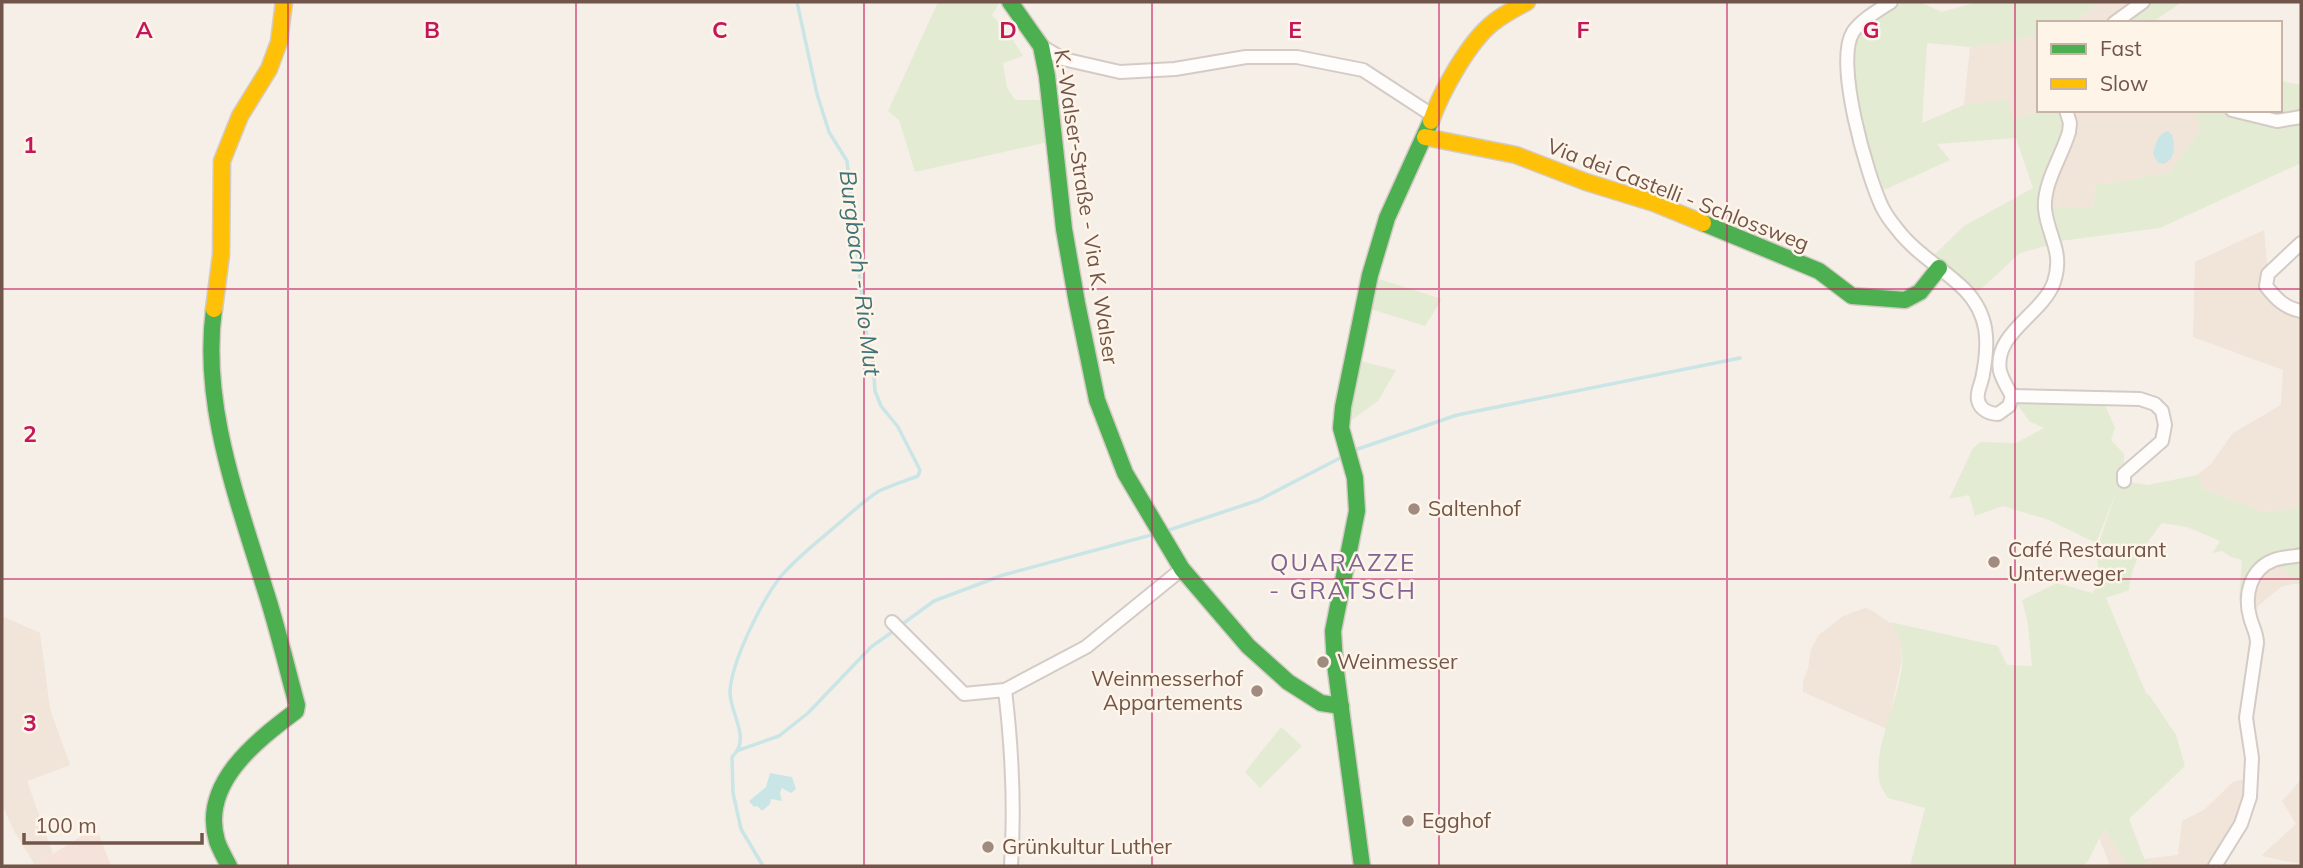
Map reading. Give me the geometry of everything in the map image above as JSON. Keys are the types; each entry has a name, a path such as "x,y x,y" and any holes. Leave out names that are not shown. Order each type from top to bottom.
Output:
{"street":[{"path":"229,866 214,829 217,799 229,774 253,745 296,711 297,705 265,588 232,488 214,381 211,330 220,255 222,161 230,136 269,69 279,42 284,2"},
{"name":"K.-Walser-Straße - Via K. Walser","path":"1010,2 1041,46 1048,76 1066,241 1097,400 1125,472 1182,569 1248,646 1288,682 1321,703 1341,706"},
{"path":"1362,866 1333,631 1357,512 1355,478 1341,428 1344,397 1370,275 1387,218 1425,137 1432,115 1446,86 1477,39 1494,22 1527,2"},
{"path":"1891,2 1853,32 1846,55 1855,117 1868,169 1883,209 1899,232 1961,287 1985,322 1987,343 1978,401 1986,412 1998,414 2009,407 2012,396 2000,371 2006,342 2044,301 2053,283 2057,252 2045,207 2048,188 2069,132 2067,112"},
{"path":"2117,21 2143,2"},
{"path":"1041,46 1063,59 1120,72 1175,69 1246,57 1297,57 1363,70 1432,115"},
{"path":"2240,112 2277,121 2301,117"},
{"name":"Via dei Castelli - Schlossweg","path":"1425,137 1516,155 1586,182 1654,203 1819,271 1852,296 1905,300 1920,292 1939,268"},
{"path":"2301,243 2268,274 2266,286 2277,300 2289,309 2301,312"},
{"path":"2012,396 2140,399 2155,404 2162,411 2165,425 2162,440 2124,474 2124,481"},
{"path":"2215,866 2241,824 2250,797 2252,758 2246,718 2257,643 2256,631 2250,619 2247,593 2253,577 2268,563 2301,555"},
{"path":"896,626 964,694 1005,690 1086,647 1182,569"},
{"path":"1005,690 1011,740 1014,818 1011,866"}],"shaded area":[{"path":"2100,2 2151,2 2149,7 2125,21 2075,21"},
{"path":"2037,36 2037,112 2040,112 2012,120 1964,105 1970,47"},
{"path":"2062,112 2197,112 2200,131 2169,173 2096,185 2093,208 2039,208"},
{"path":"2264,230 2269,285 2285,303 2301,308 2301,508 2263,512 2203,489 2197,475 2211,464 2233,433 2281,405 2283,370 2193,337 2195,262"},
{"path":"2278,562 2294,581 2281,587 2257,607 2250,618 2253,577"},
{"path":"1865,608 1890,623 1901,640 1902,659 1887,729 1803,692 1811,649 1819,635 1843,616"},
{"path":"2,616 40,633 50,709 70,765 27,781 53,854 35,865 14,831 2,804"},
{"path":"2251,777 2250,797 2215,866 2147,866 2144,859 2178,855 2182,821 2204,810 2233,782"},
{"path":"2301,780 2301,864 2261,856 2296,824 2282,801"},
{"path":"96,827 111,866 35,865"},
{"path":"2103,828 2128,866 2110,866 2099,837"}],"green space":[{"path":"938,2 1000,2 992,15 1010,35 1023,56 1003,63 1007,88 1015,100 1042,100 1048,142 915,172 899,120 888,111"},
{"path":"1903,2 1920,2 1942,12 1978,2 2100,2 2075,21 2037,21 2037,36 1970,47 1927,43 1922,123 1964,105 2007,99 2013,120 2040,112 2062,112 2066,130 2039,208 2049,245 2020,253 1978,292 1931,258 1964,226 2033,188 2016,138 1937,144 1950,160 1884,190 1858,122 1851,54 1859,33"},
{"path":"2151,2 2182,2 2154,21 2125,21 2149,7"},
{"path":"2282,81 2301,85 2301,163 2160,228 2060,241 2050,207 2093,208 2096,185 2169,173 2200,131 2197,112 2282,112"},
{"path":"1379,279 1442,299 1425,326 1371,309"},
{"path":"1360,361 1396,370 1378,401 1346,424"},
{"path":"2016,403 2104,403 2115,428 2111,440 2124,454 2124,481 2148,485 2197,475 2203,489 2263,512 2301,508 2301,584 2292,584 2294,581 2278,562 2268,563 2247,597 2239,599 2242,560 2222,551 2212,553 2220,541 2187,527 2162,523 2136,562 2129,590 2106,598 2146,693 2176,735 2185,766 2129,819 2147,866 2128,866 2104,829 2083,866 1910,866 1925,808 1888,798 1880,784 1882,744 1900,678 1902,657 1900,638 1890,622 1998,646 2007,665 2032,666 2028,624 2022,600 2057,583 2092,593 2100,584 2096,551 2117,490 2096,543 2049,520 2003,506 1975,516 1969,495 1949,499 1973,448 1981,442 2016,443 2044,428 2030,422"},
{"path":"1281,727 1302,746 1260,788 1245,772"}],"water":[{"path":"2168,131 2172,135 2174,151 2164,164 2157,162 2153,154 2159,137"},
{"path":"770,773 792,777 796,789 791,793 782,788 782,801 771,799 770,804 762,811 749,801 766,787"}],"waterway":[{"name":"Burgbach - Rio Mut","path":"763,866 741,829 733,793 732,757 738,750 740,734 730,692 742,648 774,585 789,567 870,497 918,476 920,470 898,427 881,406 875,391 847,161 829,132 817,94 797,2"},
{"path":"1352,451 1457,415 1740,358"},
{"path":"1166,531 1259,500 1342,457"},
{"path":"901,625 934,601 1003,575 1155,534"},
{"path":"739,750 779,736 808,713 871,647 895,630"}],"traffic: fast":[{"path":"1010,2 1041,46 1047,76 1064,229 1077,303 1097,400 1125,473 1182,569 1248,646 1288,682 1321,703 1341,706"},
{"path":"1362,866 1333,631 1357,511 1355,478 1341,428 1370,275 1387,218 1431,121"},
{"path":"1703,223 1819,271 1852,296 1905,300 1920,292 1939,268"},
{"path":"214,309 211,345 213,380 224,450 297,705 296,711 249,750 224,783 214,820 217,841 229,866"}],"traffic: slow":[{"path":"214,309 221,255 222,161 240,116 269,69 279,42 284,2"},
{"path":"1431,121 1449,82 1475,41 1498,19 1527,2"},
{"path":"1425,137 1516,155 1703,223"}],"place":[{"name":"Saltenhof","path":"1414,509"},
{"name":"Café Restaurant Unterweger","path":"1994,562"},
{"name":"Weinmesser","path":"1323,662"},
{"name":"Weinmesserhof Appartements","path":"1257,691"},
{"name":"Egghof","path":"1408,821"},
{"name":"Grünkultur Luther","path":"988,847"}],"district":[{"name":"QUARAZZE - GRATSCH","path":"1343,577"}]}
